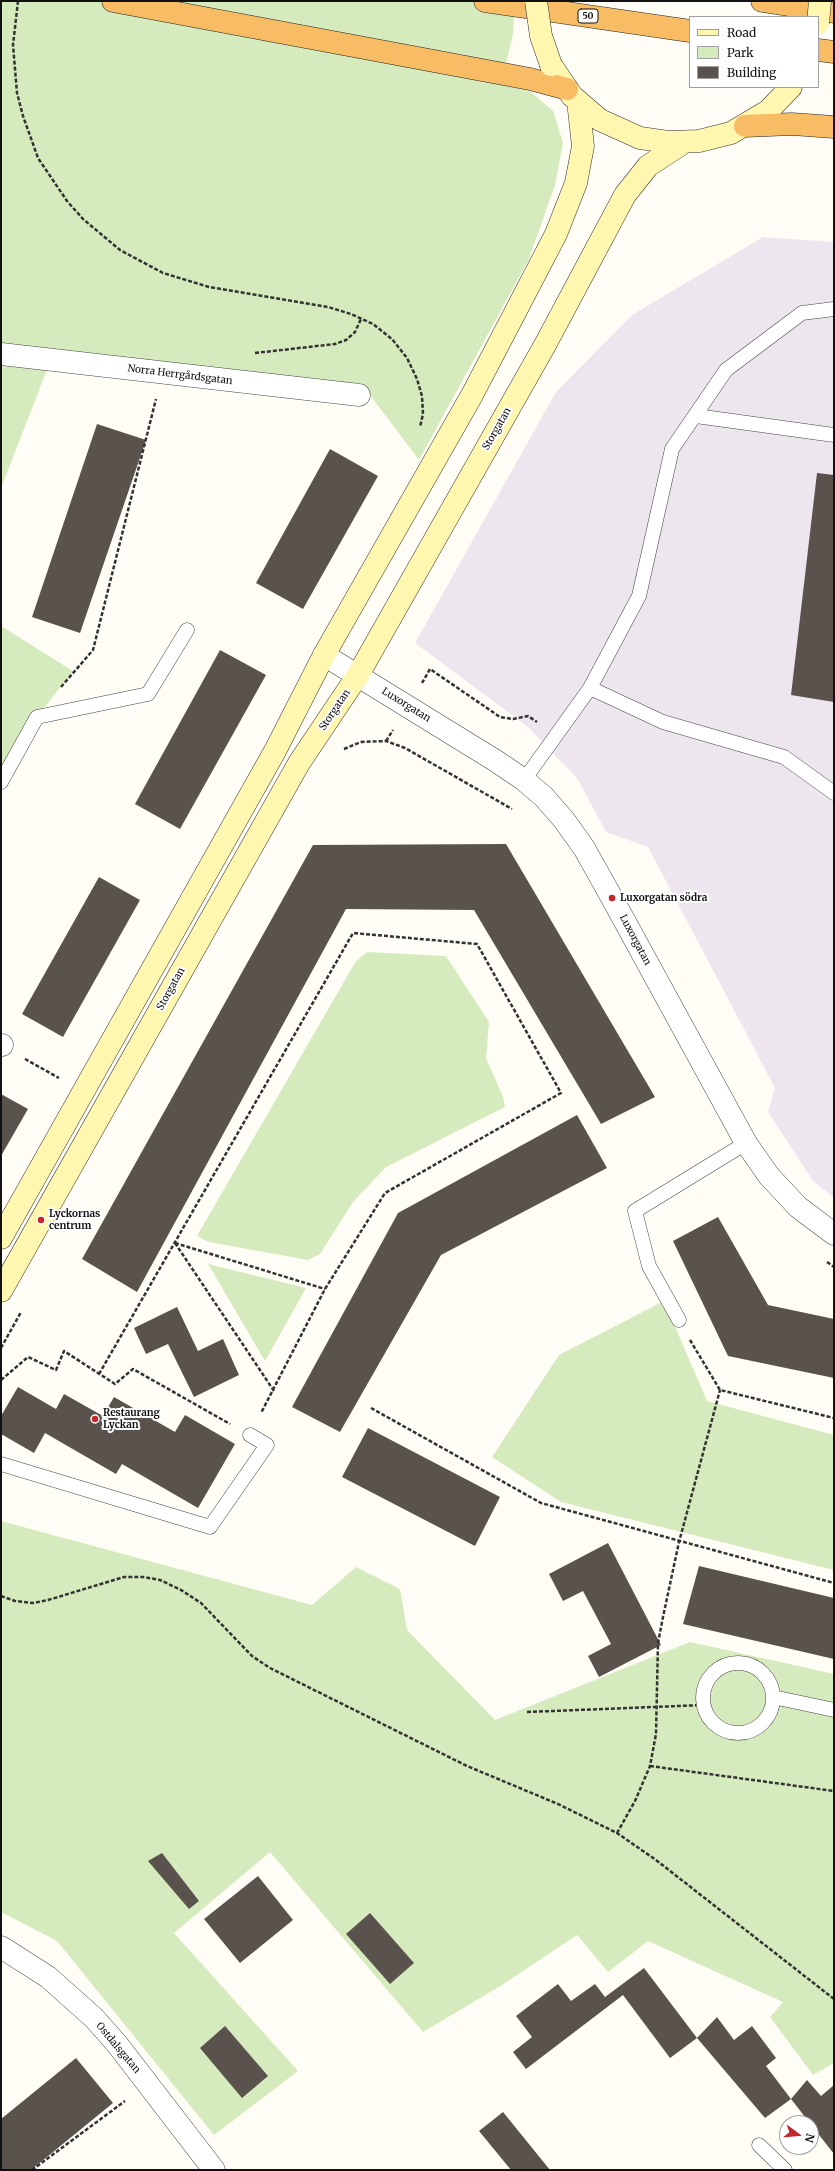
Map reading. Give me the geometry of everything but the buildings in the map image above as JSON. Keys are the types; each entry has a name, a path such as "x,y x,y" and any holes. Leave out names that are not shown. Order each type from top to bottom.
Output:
{"highway":[{"path":"113,1 530,79 572,95"},
{"name":"50","path":"486,1 689,31"},
{"path":"762,1 834,12"},
{"path":"819,50 834,52"},
{"path":"745,126 792,124 834,127"}],"main road":[{"path":"536,1 540,36 551,65 572,95 600,120 626,133 654,141 683,143 716,138 745,126 784,95"},
{"path":"819,16 820,1"},
{"path":"1,1238 275,750 324,655 472,395 556,234 576,183 583,146 572,95"},
{"name":"Storgatan","path":"1,1291 298,763 358,675 545,345 625,195 648,166 683,143"}],"street":[{"name":"Norra Herrgårdsgatan","path":"1,354 359,395"},
{"name":"Luxorgatan","path":"324,655 524,780 544,797 564,820 584,848 746,1143 774,1181 798,1207 834,1234"},
{"name":"Ostdalsgatan","path":"1,1947 48,1977 72,1998 118,2044 214,2170"}],"lane":[{"path":"524,780 590,688 639,596 672,449 726,370 802,313 834,309"},
{"path":"696,416 834,435"},
{"path":"1,782 37,717 148,694 187,630"},
{"path":"590,688 663,722 784,757 834,792"},
{"path":"679,1320 649,1266 636,1211 746,1143"},
{"path":"1,1464 210,1527 267,1445 250,1435"},
{"path":"734,1663 745,1664 756,1668 765,1675 771,1685 773,1697 772,1708 767,1718 759,1726 748,1731 737,1733 716,1725 708,1716 704,1705 704,1694 710,1678 723,1666 734,1663"},
{"path":"773,1697 834,1710"},
{"path":"759,2145 785,2170"}],"path":[{"path":"18,1 13,45 14,69 23,116 38,158"},
{"path":"247,354 335,344 346,340 355,332 361,319"},
{"path":"37,717 92,650 162,373"},
{"path":"342,751 348,746 361,742 386,741 405,748 516,811"},
{"path":"1,1378 28,1357 56,1370 64,1351 99,1374 115,1384 133,1369 250,1435 325,1290 385,1193 561,1093 477,944 353,933 99,1374"},
{"path":"2,1045 59,1078"},
{"path":"175,1242 325,1290"},
{"path":"175,1242 274,1391"},
{"path":"822,1260 834,1266"},
{"path":"617,1833 635,1801 650,1766 656,1734 658,1643 679,1542 720,1390 679,1320"},
{"path":"720,1390 834,1418"},
{"path":"371,1408 541,1503 679,1542 834,1583"},
{"path":"1,1596 15,1601 33,1603 48,1600 124,1577 144,1576 160,1580 181,1590 201,1603 252,1656 270,1668 467,1766 558,1804 617,1833 656,1860 834,1999"},
{"path":"527,1712 704,1705"},
{"path":"650,1766 834,1791"},
{"path":"32,2170 148,2084"}],"shaded area":[{"path":"763,237 834,242 834,1198 813,1181 768,1112 775,1088 648,847 606,832 577,778 528,727 415,643 556,392 632,315"}],"green space":[{"path":"1,1 515,1 513,34 501,85 530,91 553,111 563,143 555,185 529,259 419,460 361,383 300,392 50,362 1,488"},
{"path":"1,626 73,671 37,717 1,776"},
{"path":"367,952 446,956 489,1022 486,1058 503,1097 505,1107 386,1167 353,1202 320,1254 308,1260 209,1242 197,1236 356,961"},
{"path":"208,1264 306,1288 265,1361"},
{"path":"664,1301 707,1401 834,1435 834,1570 561,1502 492,1457 559,1355"},
{"path":"1,1521 312,1605 356,1567 400,1589 407,1630 495,1720 690,1642 834,1674 834,2063 813,2075 770,2017 783,2002 648,1941 608,1972 577,1935 502,1985 423,2032 270,1852 174,1933 298,2071 214,2135 57,1941 1,1912"}],"place":[{"name":"Luxorgatan södra","path":"612,898"},
{"name":"Lyckornas centrum","path":"41,1220"},
{"name":"Restaurang Lyckan","path":"95,1419"}]}
